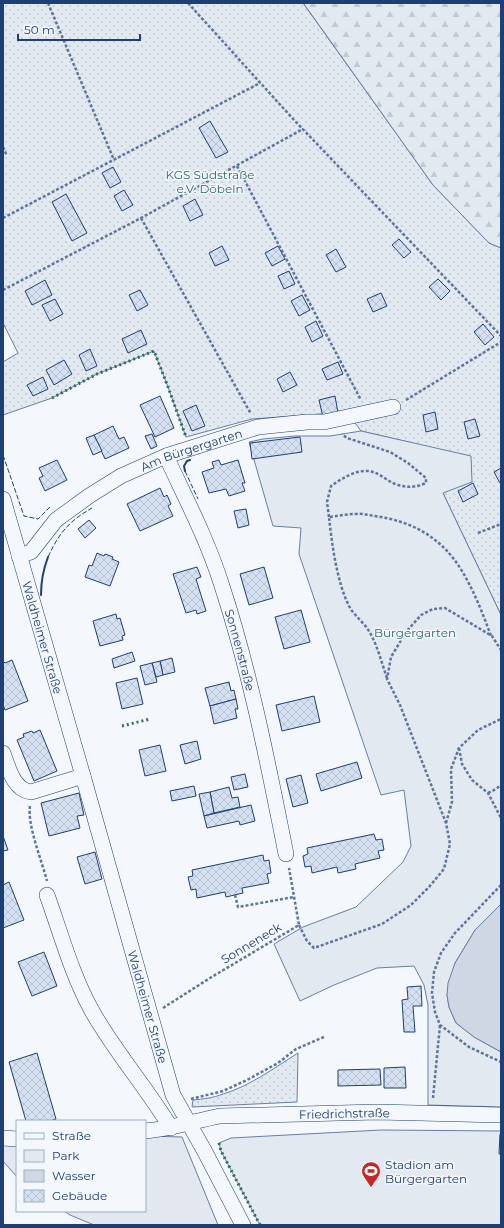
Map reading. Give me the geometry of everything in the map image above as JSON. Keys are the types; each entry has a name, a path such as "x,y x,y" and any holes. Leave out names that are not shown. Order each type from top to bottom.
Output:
{"street":[{"name":"Am Bürgergarten","path":"19,556 31,552 56,520 89,496 121,476 166,456 258,427 322,422 393,407"},
{"name":"Sonnenstraße","path":"166,456 197,522 221,582 234,624 255,707 286,854"},
{"name":"Waldheimer Straße","path":"3,499 173,1095 190,1123 242,1225"},
{"path":"3,752 12,775 18,785 26,791 31,792 83,776"},
{"path":"48,895 76,980 93,1012 121,1056 160,1109 171,1128"},
{"name":"Friedrichstraße","path":"146,1131 171,1128 196,1120 220,1116 377,1112 501,1114"},
{"path":"3,1138 16,1139"}],"path":[{"path":"48,3 114,160"},
{"path":"188,3 303,129 501,336"},
{"path":"3,218 260,83"},
{"path":"3,290 141,218 303,129"},
{"path":"3,147 7,156"},
{"path":"237,165 368,412"},
{"path":"141,218 258,427"},
{"path":"393,407 501,342"},
{"path":"299,924 307,941 314,948 382,924 411,905 429,887 444,869 450,844 446,823 400,705 387,679 376,645 367,628 350,607 343,590 337,572 327,502 331,486 347,476 367,471 377,474 398,485 416,487 426,483 426,478 408,463 390,452 348,438 322,422"},
{"path":"329,517 358,513 406,522 442,545 462,571 477,600 492,636 501,650"},
{"path":"478,533 501,524"},
{"path":"387,679 391,657 406,632 421,615 433,609 445,608 492,636"},
{"path":"446,823 452,802 451,768 459,748 478,730 501,719"},
{"path":"459,748 462,764 472,780 488,793 501,818"},
{"path":"488,793 501,785"},
{"path":"31,792 29,813 31,825 49,887 48,895"},
{"name":"Sonneneck","path":"151,1016 299,924 286,854"},
{"path":"501,885 455,933 441,953 434,972 432,993 434,1012 440,1025 469,1047 501,1062"},
{"path":"235,895 238,907 294,897"},
{"path":"431,1113 440,1025"},
{"path":"178,1105 192,1098 223,1091 247,1080 278,1063 296,1049 324,1037"}],"green space":[{"name":"KGS Südstraße e.V. Döbeln","path":"3,3 303,3 433,185 489,243 501,248 501,615 443,493 408,442 361,431 347,412 252,419 186,437 154,351 97,374 52,398 3,415 3,362 18,353 3,323"},
{"path":"501,3 501,248 489,243 433,185 304,4"},
{"name":"Bürgergarten","path":"361,431 471,456 472,482 443,493 501,615 501,904 475,930 455,963 447,995 449,1007 456,1023 474,1037 501,1052 501,1107 428,1105 428,1005 424,985 414,966 377,968 334,985 300,1001 274,944 303,927 356,907 403,862 411,846 404,790 381,795 299,554 301,528 273,526 249,442 295,436 330,436"},
{"path":"298,1053 297,1102 192,1107 193,1100 204,1099 233,1091 262,1076"},
{"name":"Stadion am Bürgergarten","path":"381,1130 501,1131 501,1225 260,1225 221,1151 219,1143 231,1138"}],"shaded area":[{"path":"146,1136 182,1137 218,1225 94,1225 66,1212 146,1212"},
{"path":"16,1144 16,1176 3,1161 3,1145"}],"water":[{"path":"501,904 501,1052 474,1037 456,1023 449,1007 447,995 448,983 455,963 475,930"}],"building":[{"path":"210,121 228,152 216,158 199,128"},
{"path":"113,167 121,182 110,188 102,173"},
{"path":"124,190 133,205 122,211 114,196"},
{"path":"66,194 87,233 72,241 52,202"},
{"path":"195,199 203,215 190,221 183,206"},
{"path":"399,239 411,252 404,258 392,245"},
{"path":"222,246 229,260 215,266 209,253"},
{"path":"278,246 285,259 272,266 265,253"},
{"path":"336,249 346,267 336,272 326,255"},
{"path":"289,271 295,284 284,289 278,276"},
{"path":"438,279 450,291 441,300 429,287"},
{"path":"45,280 52,295 32,305 25,291"},
{"path":"140,290 148,305 137,311 129,295"},
{"path":"381,293 387,306 373,312 367,299"},
{"path":"302,295 310,310 299,316 291,301"},
{"path":"55,299 63,314 50,321 42,305"},
{"path":"316,321 323,336 312,342 305,327"},
{"path":"483,324 494,337 485,345 474,332"},
{"path":"141,330 147,344 128,353 122,339"},
{"path":"90,349 97,366 86,371 79,355"},
{"path":"64,360 72,374 54,385 46,370"},
{"path":"338,362 343,374 327,380 322,369"},
{"path":"290,372 297,385 283,392 277,379"},
{"path":"43,377 48,389 33,396 27,385"},
{"path":"160,396 174,428 155,437 140,405"},
{"path":"335,396 338,413 323,417 319,400"},
{"path":"196,405 205,426 192,431 183,411"},
{"path":"435,412 438,429 426,432 423,415"},
{"path":"475,419 480,436 468,439 464,422"},
{"path":"113,426 119,439 124,437 129,448 105,459 94,435"},
{"path":"152,434 157,446 151,449 145,436"},
{"path":"94,435 102,451 93,455 86,438"},
{"path":"300,437 302,452 252,459 250,443"},
{"path":"57,460 67,480 45,491 39,478 43,476 39,468"},
{"path":"219,460 221,465 238,460 245,483 242,483 245,491 229,496 226,489 209,493 202,472 214,468 212,462"},
{"path":"501,468 501,483 500,483 494,472"},
{"path":"473,483 478,494 463,502 458,491"},
{"path":"160,488 164,497 167,495 171,504 168,506 173,516 140,531 127,504"},
{"path":"246,509 249,525 238,528 234,511"},
{"path":"89,520 96,528 85,538 78,529"},
{"path":"97,553 104,556 105,554 113,557 112,559 119,562 110,586 85,577 89,565 92,566"},
{"path":"197,567 201,577 196,579 206,611 197,614 196,610 186,613 173,574"},
{"path":"264,567 273,598 249,605 240,574"},
{"path":"301,610 310,642 284,649 275,617"},
{"path":"116,614 117,619 120,618 125,635 122,636 123,640 100,646 93,621"},
{"path":"132,652 135,661 114,668 112,659"},
{"path":"172,658 175,672 163,675 160,661"},
{"path":"12,660 28,701 5,710 3,705 3,661 5,663"},
{"path":"160,661 163,675 156,677 152,663"},
{"path":"152,663 157,682 145,685 140,666"},
{"path":"137,678 143,704 122,709 116,683"},
{"path":"229,682 231,691 234,690 236,699 210,706 205,688"},
{"path":"314,696 320,722 282,731 276,705"},
{"path":"236,699 238,709 235,709 237,718 214,724 210,706"},
{"path":"40,730 57,771 34,781 17,740 24,737 23,734 32,731 33,733"},
{"path":"197,741 201,759 185,764 180,745"},
{"path":"160,745 166,771 145,776 139,750"},
{"path":"357,762 362,778 321,791 316,774"},
{"path":"245,774 248,787 234,790 231,777"},
{"path":"301,775 308,803 293,807 286,779"},
{"path":"194,786 196,796 172,801 170,791"},
{"path":"229,787 232,798 238,797 240,807 214,813 210,792"},
{"path":"210,792 214,813 204,816 199,794"},
{"path":"79,793 84,815 77,816 80,828 49,836 41,803"},
{"path":"251,805 255,821 240,825 239,821 207,828 204,816"},
{"path":"374,834 376,840 382,839 384,850 378,851 380,858 355,864 356,869 338,873 337,867 312,873 311,866 305,867 303,856 308,854 307,848"},
{"path":"3,836 8,850 3,851"},
{"path":"95,852 102,879 85,884 77,857"},
{"path":"263,855 264,861 269,860 271,873 267,874 269,883 242,888 243,893 226,897 225,892 197,898 196,889 191,890 188,877 193,876 192,870"},
{"path":"9,882 24,920 3,928 3,885"},
{"path":"44,952 57,986 32,996 18,962"},
{"path":"421,986 422,1006 413,1006 415,1032 404,1032 402,1000 408,999 407,987"},
{"path":"37,1053 56,1119 26,1120 9,1062"},
{"path":"405,1067 406,1088 384,1088 384,1068"},
{"path":"380,1069 381,1085 338,1086 338,1070"},
{"path":"500,1134 501,1154 499,1154"}],"hedge":[{"path":"52,398 97,374 154,351 186,437"},
{"path":"122,726 150,719"},
{"path":"219,1143 221,1151 260,1225"}],"fence":[{"path":"3,455 24,516 38,519 51,506"},
{"path":"185,471 198,499"},
{"path":"48,557 56,541 66,528 77,518 92,508"}],"wall":[{"path":"185,471 184,466 187,461 190,460"},
{"path":"41,595 41,585 48,557"}],"place":[{"name":"Stadion am Bürgergarten","path":"371,1188"}]}
